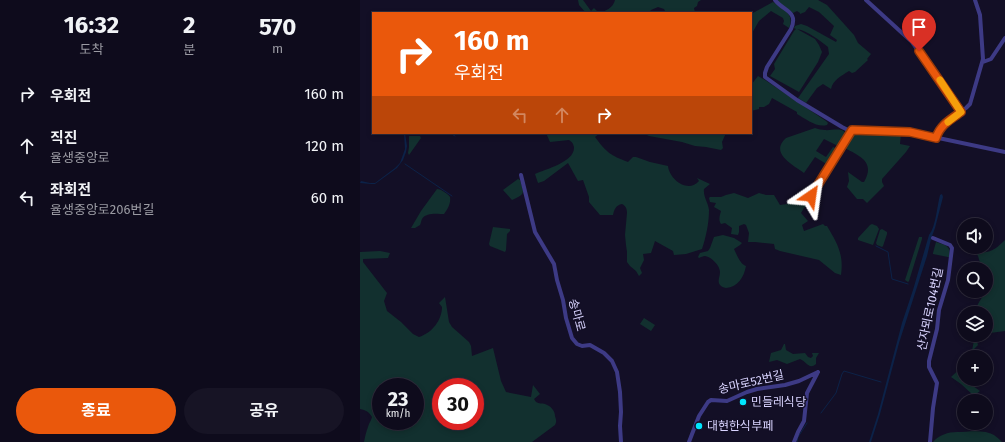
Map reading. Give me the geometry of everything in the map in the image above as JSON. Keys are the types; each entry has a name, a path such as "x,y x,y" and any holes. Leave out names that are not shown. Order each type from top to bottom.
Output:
{"street":[{"path":"775,0 778,4 791,13 794,23 764,73 765,77 797,100 842,127 852,130 910,132 1005,152"},
{"path":"866,0 912,42 961,112"},
{"path":"936,138 941,127 968,106 971,101 983,62 982,27 975,0"},
{"path":"983,62 991,58 1005,38"},
{"path":"811,196 852,130"},
{"name":"송마로","path":"521,175 535,232 554,264 563,300 565,316 572,338 577,344 582,346 590,345 604,353 612,361 617,372 620,392 621,442"},
{"name":"산자뫼로104번길","path":"930,442 932,408 937,383 928,363 937,329 939,310 947,285 952,248 950,245 933,238"},
{"name":"송마로52번길","path":"689,442 699,416 711,400 727,401 757,389 785,385 799,381 818,372 807,393 804,421 796,435 794,442"}],"green space":[{"path":"578,0 583,0 591,11 594,8 598,12 585,12 579,5"},
{"path":"615,0 701,0 694,8 695,12 666,12 664,9 658,7 649,12 602,12 611,7"},
{"path":"776,0 818,0 827,5 854,35 858,43 871,54 867,59 868,60 855,72 852,73 849,71 838,78 831,89 823,84 817,88 806,103 798,98 829,54 828,47 809,34 797,29 815,39 822,52 818,62 799,92 770,76 775,69 774,64 796,29 794,28 795,26 801,24 807,26 836,42 837,40 830,35 834,26 819,12 809,7 805,12 800,14 797,11 793,13"},
{"path":"773,2 784,9 789,15 789,28 783,24 783,18 771,11 759,21 752,33 752,13"},
{"path":"758,76 826,121 828,123 827,125 823,126 812,122 772,98 769,104 752,111 752,84"},
{"path":"815,128 824,130 840,130 845,132 845,137 840,147 824,139 816,151 826,157 833,147 838,149 828,165 815,157 804,173 784,158 780,149 781,143 786,138"},
{"path":"853,131 901,133 900,144 910,146 882,179 884,186 867,203 863,199 857,199 847,187 849,181 848,172 864,182 868,169 867,164 860,156 843,147"},
{"path":"546,134 599,134 595,137 609,153 628,162 633,157 636,157 668,166 669,171 675,180 685,185 695,185 699,181 697,178 710,184 704,189 709,215 702,249 686,254 674,255 673,251 655,241 651,253 643,254 644,260 640,268 642,273 639,276 627,262 625,235 627,212 626,208 622,204 618,205 613,215 600,215 589,202 589,197 583,180 578,181 568,163 544,181 538,183 535,174 565,161 573,152 574,147 569,140 550,142"},
{"path":"645,134 726,134 722,142 723,148 721,150"},
{"path":"409,136 420,136 421,138 409,155 408,153"},
{"path":"518,179 520,180 523,193 512,200 503,190"},
{"path":"437,189 448,194 450,197 450,204 444,214 426,215 422,219 420,225 415,228 411,228 421,211"},
{"path":"734,193 748,198 759,193 774,195 780,205 787,204 792,200 799,205 810,203 801,213 808,221 802,225 804,231 823,224 827,226 837,243 841,255 841,275 835,273 819,260 780,251 775,249 774,244 748,242 749,233 746,225 744,224 739,226 738,235 731,234 732,228 725,223 721,224 719,219 721,211 714,207 716,203 710,202 709,198 721,197"},
{"path":"872,224 877,226 879,229 873,245 858,240 858,238"},
{"path":"493,227 510,229 507,234 505,252 490,246 489,244"},
{"path":"882,229 887,232 887,234 882,247 876,243 880,230"},
{"path":"723,235 734,238 742,243 734,249 740,261 746,266 740,281 734,286 726,288 721,286 719,283 720,270 715,262 708,257 698,257 700,253 708,251 714,237"},
{"path":"919,237 922,237 922,239 908,282 905,280"},
{"path":"1005,240 1005,331 993,333 993,306 977,306 982,298 993,298 993,262 980,262 977,254 993,254 993,249"},
{"path":"936,242 949,248 949,257 933,254"},
{"path":"380,251 390,253 388,258 363,259 363,262 387,293 384,301 387,311 413,334 419,337 432,329 438,321 442,312 442,307 439,303 445,297 449,322 452,327 469,342 472,356 493,348 501,381 506,392 531,397 533,385 540,394 534,399 537,403 547,405 552,409 556,422 555,425 532,442 364,442 372,417 364,410 360,409 360,252"},
{"path":"644,318 655,325 651,331 640,324"},
{"path":"974,342 977,342 978,345 972,350"},
{"path":"785,344 786,350 793,354 805,353 811,358 813,356 812,353 819,353 816,358 816,364 814,366 810,366 800,359 787,364 777,360 769,362 771,353 781,350"},
{"path":"957,371 957,381 951,377"},
{"path":"963,386 973,386 980,391 976,394 972,394"},
{"path":"976,431 990,433 1002,442 933,442 944,434"}],"water":[{"path":"404,134 407,146 406,152 403,160 397,168 375,184 360,183 361,181 375,183 395,168 400,163 405,149"},
{"path":"942,194 943,197 927,256 899,343 880,414 871,442 869,442 902,323 936,216 940,195"}],"waterway":[{"path":"405,164 452,196"},
{"path":"876,246 888,252 892,279 908,284"},
{"path":"821,413 836,393 844,371 881,382"},
{"path":"797,442 798,437 807,423"}],"slow traffic":[{"path":"940,80 961,112 948,122"}],"place":[{"name":"민들레식당","path":"743,402"},
{"name":"대현한식부페","path":"699,426"}],"route":[{"path":"811,196 852,130 910,132 936,138 941,127 961,112 948,91 919,51"}]}
